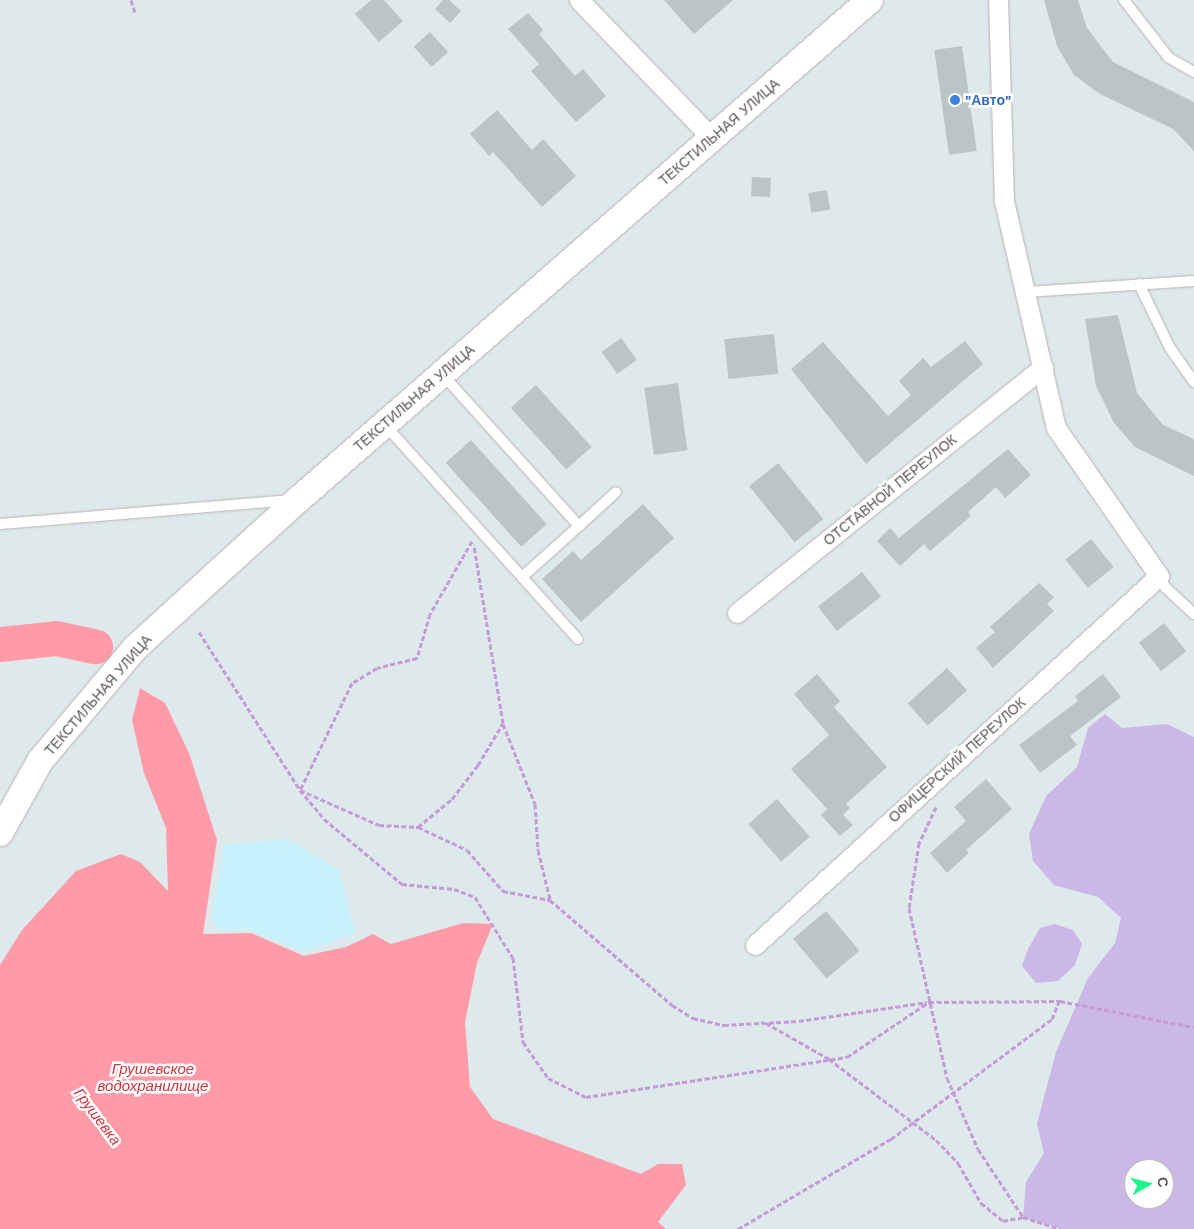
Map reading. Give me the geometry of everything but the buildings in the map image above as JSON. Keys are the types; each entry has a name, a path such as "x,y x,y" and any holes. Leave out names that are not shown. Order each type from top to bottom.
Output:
{"main road":[{"name":"ТЕКСТИЛЬНАЯ УЛИЦА","path":"0,833 40,761 135,648 299,499 869,0"}],"street":[{"path":"579,0 712,138"},
{"path":"998,0 1004,201 1056,428 1159,576"},
{"name":"ОТСТАВНОЙ ПЕРЕУЛОК","path":"737,613 1043,367"},
{"name":"ОФИЦЕРСКИЙ ПЕРЕУЛОК","path":"755,945 1159,576"}],"lane":[{"path":"1124,0 1169,58 1194,72"},
{"path":"1026,292 1194,281"},
{"path":"1139,284 1170,348 1194,382"},
{"path":"442,374 579,526"},
{"path":"385,424 578,639"},
{"path":"522,577 616,492"},
{"path":"0,524 299,499"},
{"path":"1159,576 1165,587 1194,614"}],"path":[{"path":"131,0 135,12"},
{"path":"473,523 473,539 502,723 535,804 538,850 550,900"},
{"path":"300,790 352,683 376,668 417,658 430,614 473,539"},
{"path":"199,632 300,790 324,819 376,860 388,876 402,884 454,889 475,897 513,958 523,1042 548,1078 586,1097 847,1057 928,1002"},
{"path":"418,827 452,799 502,723"},
{"path":"300,790 379,824 418,827 467,850 503,891 550,900 672,1005 693,1018 724,1025 766,1023 928,1002 1060,1001 1194,1027"},
{"path":"938,802 919,843 909,908 928,1002 953,1091 978,1149 1023,1217"},
{"path":"738,1229 848,1168 913,1122 1052,1018 1060,1001"},
{"path":"766,1023 829,1060 913,1122 958,1163 981,1203 1003,1220 1023,1217 1061,1229"}],"shaded area":[{"path":"1105,714 1122,728 1167,724 1194,737 1194,1229 1061,1229 1023,1217 1026,1182 1044,1153 1037,1124 1056,1052 1088,978 1115,943 1121,918 1098,897 1054,885 1033,861 1029,834 1046,796 1077,767 1088,728"},
{"path":"1055,924 1073,930 1082,944 1075,965 1058,981 1036,983 1022,966 1028,949 1040,928"}],"sand":[{"path":"287,839 339,870 355,933 304,952 250,930 218,930 212,919 224,844"}],"water":[{"name":"Грушевское водохранилище","path":"140,688 165,703 189,753 217,840 203,934 251,933 304,956 346,947 373,934 391,944 463,923 493,924 477,963 465,1022 470,1087 493,1119 641,1174 658,1164 682,1164 686,1185 658,1222 666,1229 0,1229 0,965 22,930 76,871 121,854 140,862 168,891 166,828 144,773 132,720"}],"waterway":[{"path":"0,644 56,638 95,646"}],"place":[{"name":"\"Авто\"","path":"955,100"}],"water label":[{"name":"Грушевка","path":"97,1117"}]}
